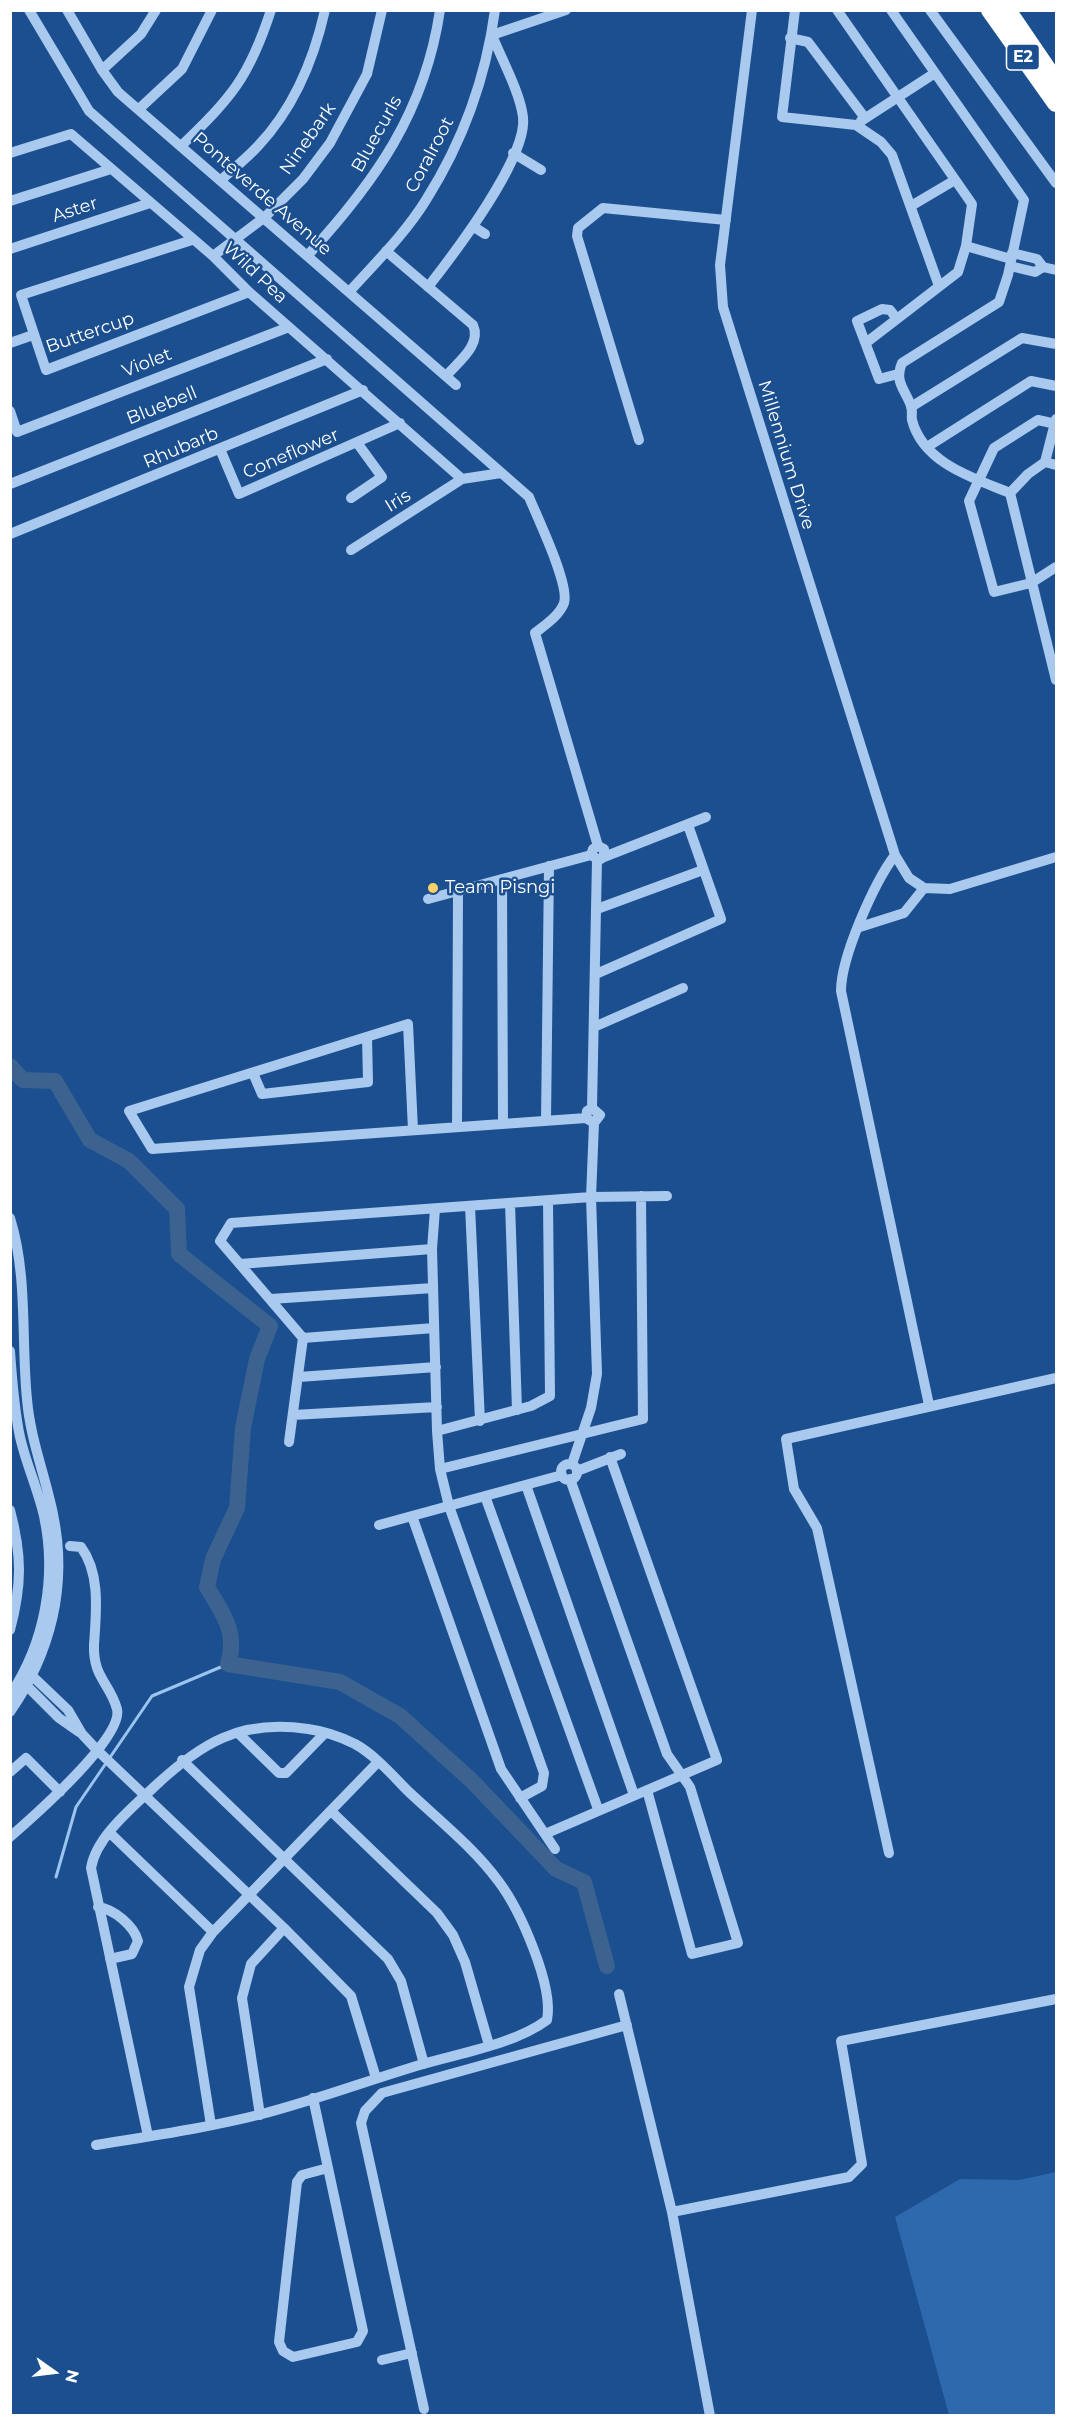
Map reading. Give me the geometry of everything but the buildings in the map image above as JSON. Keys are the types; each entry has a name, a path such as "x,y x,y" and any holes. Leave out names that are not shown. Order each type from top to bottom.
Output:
{"highway":[{"name":"E2","path":"990,10 1056,103"},
{"name":"E2","path":"1007,10 1056,82"}],"street":[{"path":"29,10 88,111 529,497 564,585 564,603 553,618 535,633 598,854 591,1116 591,1197 597,1374 570,1472 667,1754 690,1788 738,1942 692,1954 647,1790"},
{"name":"Ponteverde Avenue","path":"67,10 102,70 118,92 456,385"},
{"path":"102,70 141,34 156,10"},
{"path":"139,109 182,69 212,10"},
{"path":"182,146 236,89 253,59 271,10"},
{"path":"221,180 259,146 286,108 304,76 325,10"},
{"name":"Ninebark","path":"213,256 264,217 303,179 330,143 357,97 367,74 382,10"},
{"name":"Bluecurls","path":"308,255 363,192 403,130 434,43 440,10"},
{"name":"Coralroot","path":"349,292 386,251 425,201 447,163 470,112 492,35 495,10"},
{"path":"428,287 474,227 513,153 524,119 492,35 566,10"},
{"name":"Millennium Drive","path":"752,10 720,266 723,308 895,855 909,878 924,888"},
{"path":"795,10 782,117 860,122 898,95 935,73"},
{"path":"837,10 972,204 966,246 958,272 867,342"},
{"path":"891,10 1024,200 999,302 993,309 902,363 898,374 903,392 911,407 912,421 927,447 941,462 1010,493"},
{"path":"930,10 1056,183"},
{"path":"790,38 808,42 860,122 892,155 939,286"},
{"name":"Wild Pea","path":"10,153 71,134 213,256 249,292 462,479"},
{"path":"513,153 541,170"},
{"path":"10,201 111,169"},
{"path":"911,206 955,180"},
{"name":"Aster","path":"10,249 150,203"},
{"path":"639,440 577,236 579,228 603,208 726,220"},
{"path":"474,227 485,234"},
{"name":"Buttercup","path":"192,240 21,295 46,370 249,292"},
{"path":"966,246 1011,259 1037,260 1043,267 1056,270"},
{"path":"386,251 473,325 476,332 474,343 446,376"},
{"path":"897,319 890,310 882,309 857,321 867,342 879,379 898,374"},
{"name":"Violet","path":"10,411 17,432 289,327"},
{"path":"10,343 33,335"},
{"path":"911,407 1022,338 1056,344"},
{"name":"Bluebell","path":"10,484 327,359"},
{"path":"927,447 1031,381 1056,386"},
{"name":"Rhubarb","path":"10,534 363,390"},
{"path":"1010,493 1028,474 1045,462 1056,422 1038,420 994,448 969,501 994,592 1031,583 1055,572"},
{"name":"Coneflower","path":"220,449 239,494 357,444 400,423"},
{"path":"351,498 382,477 357,444"},
{"path":"1045,462 1056,465"},
{"path":"462,479 501,473"},
{"name":"Iris","path":"351,550 462,479"},
{"path":"1010,493 1031,583 1051,638 1056,680"},
{"path":"428,899 598,854 706,817"},
{"path":"596,975 721,919 688,825"},
{"path":"895,855 884,870 860,927 841,977 841,991 928,1405"},
{"path":"860,927 904,913 924,888 950,889 1056,857"},
{"path":"546,1120 549,866"},
{"path":"597,909 703,870"},
{"path":"502,879 503,1124"},
{"path":"458,891 458,1127"},
{"path":"594,1027 683,988"},
{"path":"413,1130 408,1024 129,1111 152,1149 503,1124 591,1116"},
{"path":"253,1073 262,1094 368,1082 367,1037"},
{"path":"440,1469 643,1419 641,1196"},
{"path":"289,1442 303,1338 219,1241 231,1223 591,1197 667,1196"},
{"path":"437,1431 517,1410 550,1396 548,1201"},
{"path":"510,1203 517,1410"},
{"path":"470,1206 480,1421"},
{"path":"435,1209 432,1249 440,1469 449,1506 544,1773 542,1786 520,1798"},
{"path":"10,1218 21,1287 22,1357 27,1403 53,1513 59,1565 57,1596 47,1643 10,1712"},
{"path":"240,1264 432,1249"},
{"path":"271,1299 433,1288"},
{"path":"303,1338 434,1328"},
{"path":"10,1351 20,1439 44,1514 50,1564 48,1592 27,1678 10,1695"},
{"path":"11,1359 22,1357"},
{"path":"298,1377 436,1367"},
{"path":"889,1853 817,1528 794,1489 786,1439 928,1405 1056,1378"},
{"path":"293,1415 437,1407"},
{"path":"379,1525 526,1485 616,1456 717,1760 545,1833"},
{"path":"526,1485 634,1795"},
{"path":"485,1496 598,1809"},
{"path":"10,1510 19,1545 20,1574 10,1630"},
{"path":"412,1516 501,1768 555,1849"},
{"path":"10,1837 60,1792 97,1750 117,1722 117,1708 98,1675 94,1658 97,1614 91,1566 81,1547 70,1545"},
{"path":"27,1678 97,1750 284,1928 351,1996 376,2078"},
{"path":"96,2145 148,2136 211,2125 260,2115 489,2045 538,2027 547,2020 549,2009 534,1948 500,1882 472,1851 356,1744 325,1732 280,1727 238,1733 208,1742 182,1760 145,1796 97,1849 90,1868 148,2136"},
{"path":"238,1733 279,1773 286,1773 325,1732"},
{"path":"10,1772 26,1758 60,1792"},
{"path":"182,1760 388,1959 401,1981 424,2064"},
{"path":"211,2125 189,1987 200,1950 213,1932 378,1762"},
{"path":"331,1811 437,1913 453,1935 465,1962 489,2045"},
{"path":"110,1833 213,1932"},
{"path":"98,1907 113,1911 136,1934 138,1941 132,1954 110,1959"},
{"path":"260,2115 243,1998 251,1964 284,1928"},
{"path":"619,1994 672,2211 710,2415"},
{"path":"672,2211 849,2177 862,2164 841,2041 1056,2000"},
{"path":"424,2409 361,2124 365,2111 382,2093 627,2025"},
{"path":"313,2098 363,2331 357,2342 293,2357 283,2351 279,2342 297,2182 302,2175 328,2168"},
{"path":"382,2360 412,2353"}],"shaded area":[{"path":"1056,2172 1056,2415 949,2415 895,2217 960,2179 1019,2180"}],"waterway":[{"path":"10,1066 23,1080 55,1081 90,1140 129,1161 177,1209 179,1254 270,1326 257,1359 243,1428 237,1508 213,1559 207,1587 230,1633 231,1653 228,1664 340,1682 400,1716 472,1781 556,1869 584,1882 607,1966"},
{"path":"56,1877 76,1807 152,1696 228,1664"}],"place":[{"name":"Team Pisngi","path":"433,888"}]}
